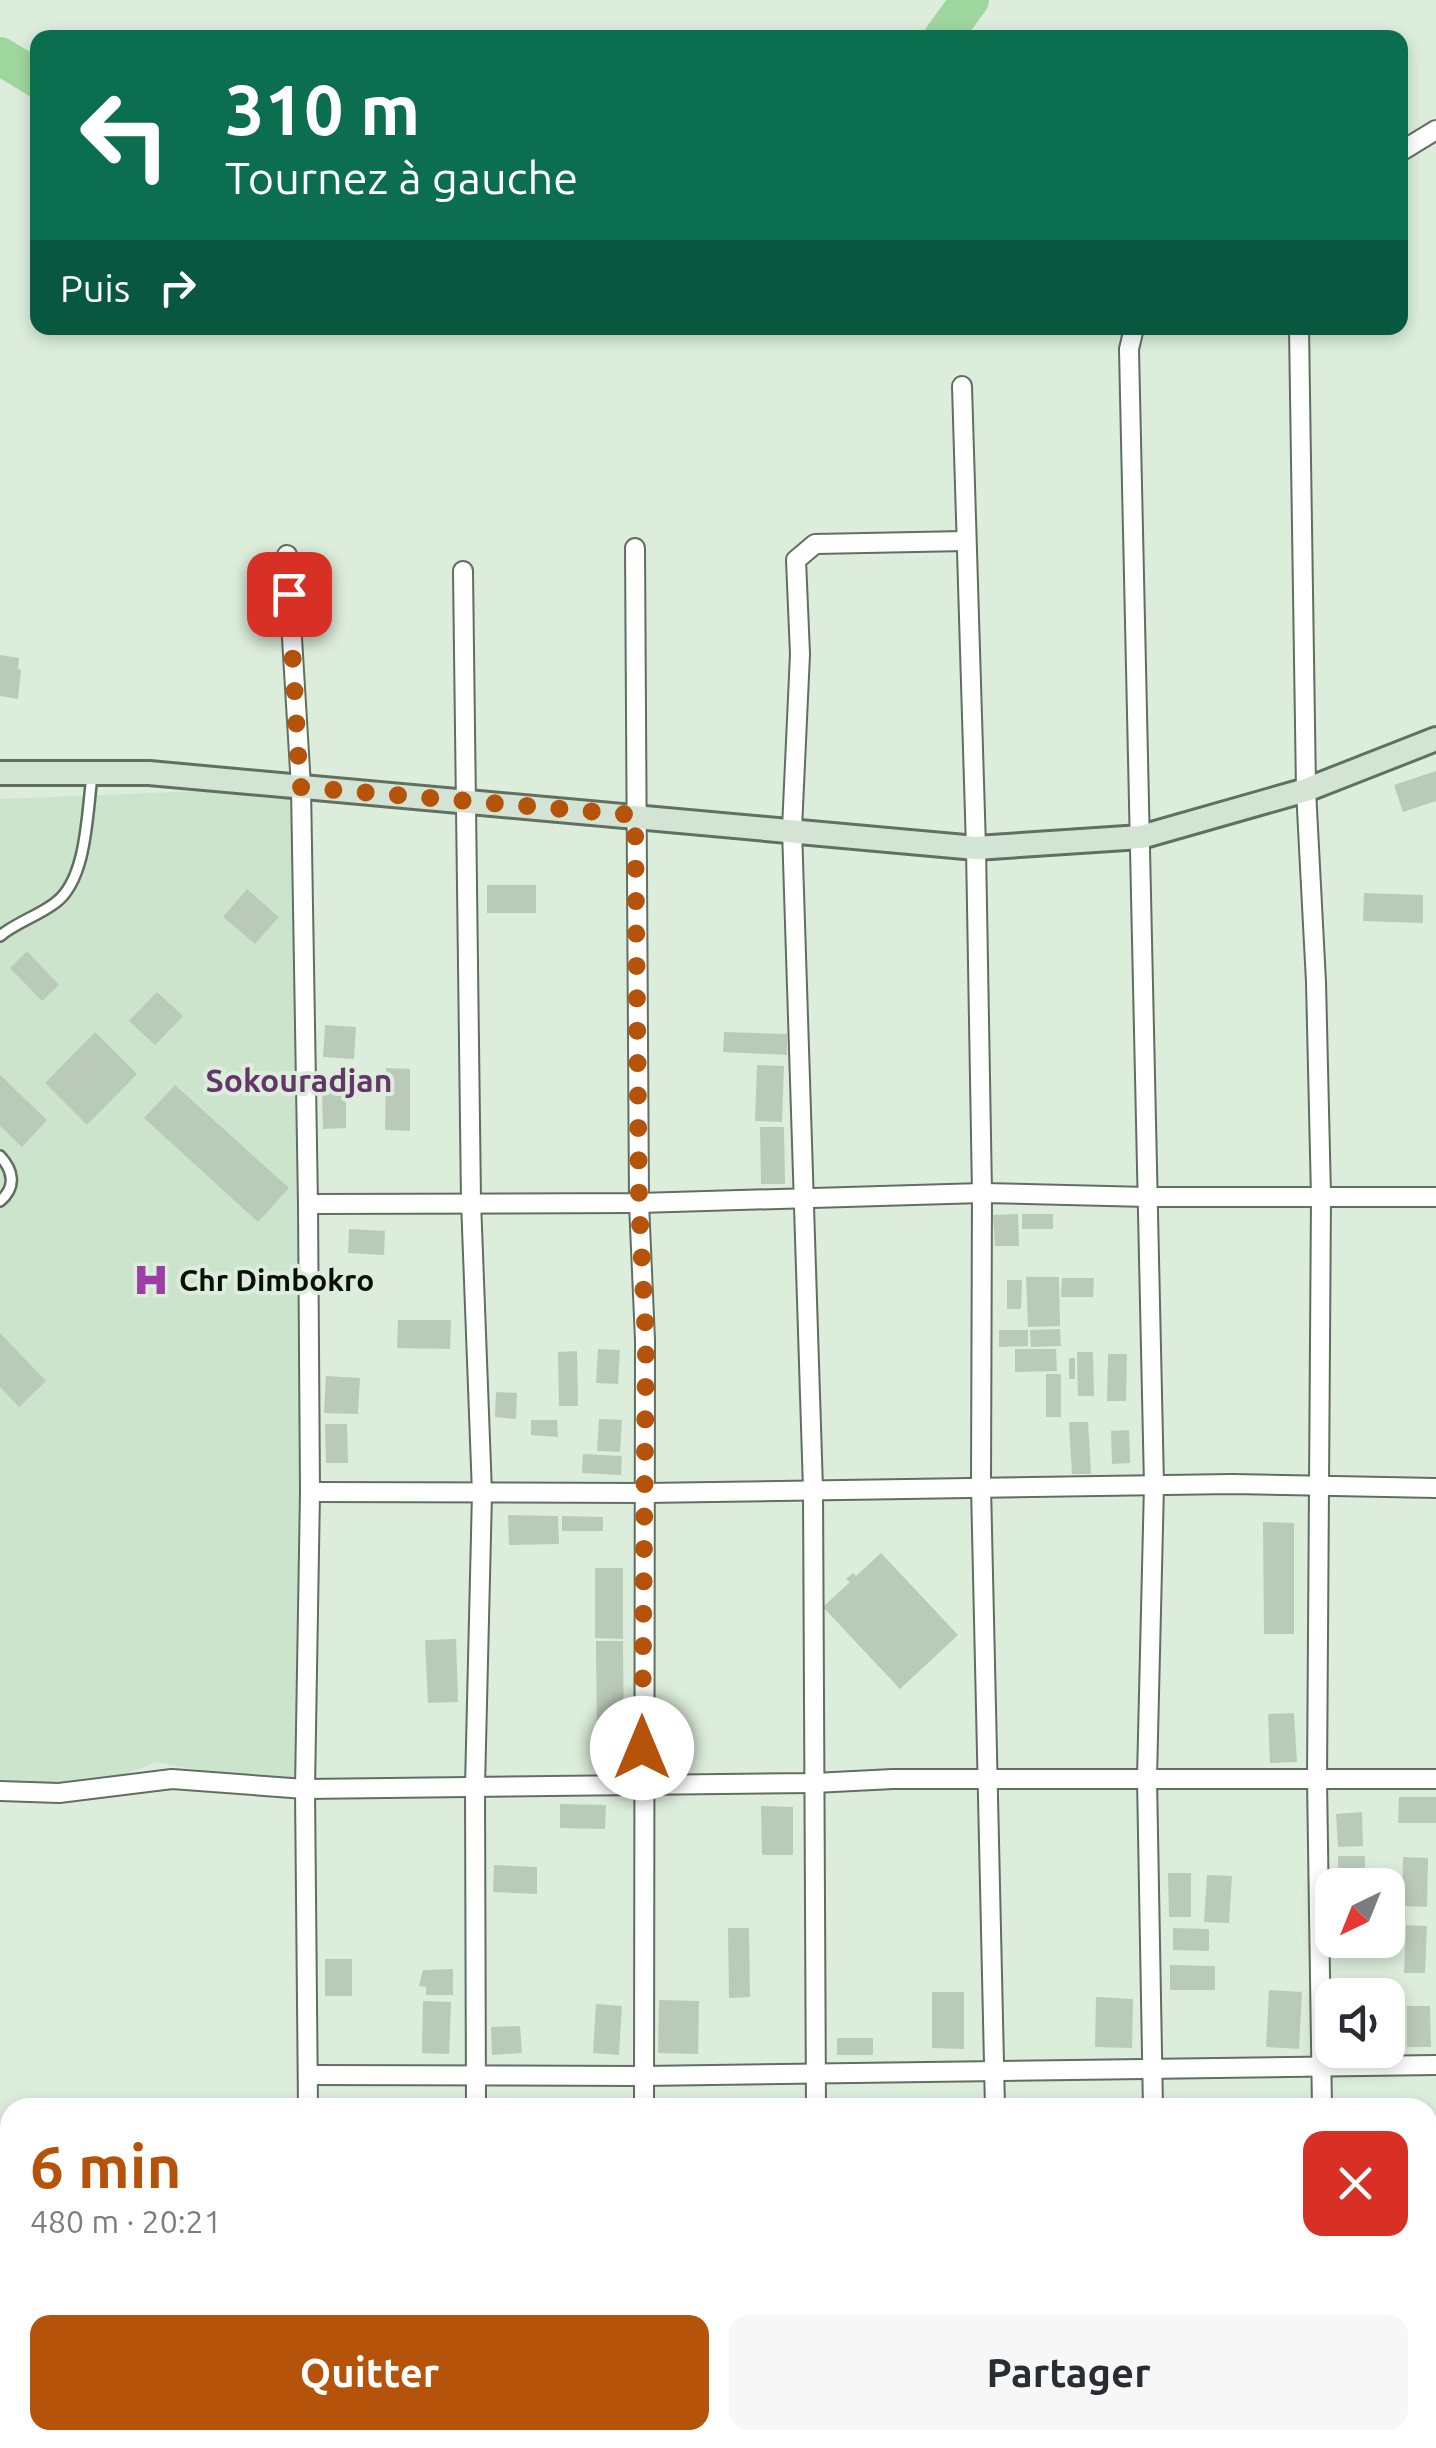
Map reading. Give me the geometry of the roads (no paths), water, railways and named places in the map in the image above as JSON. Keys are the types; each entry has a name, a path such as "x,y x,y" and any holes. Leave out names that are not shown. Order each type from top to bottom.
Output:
{"main road":[{"path":"0,773 149,774 976,848 1142,836 1306,790 1436,739"}],"street":[{"path":"1408,147 1436,130"},
{"path":"1132,335 1129,349 1154,1484 1147,1778 1153,2098"},
{"path":"1299,335 1306,790 1321,1196 1317,1780 1320,1978"},
{"path":"962,386 976,848 982,1486 994,2098"},
{"path":"816,2098 813,1489 792,830 800,674 796,560 815,544 966,541"},
{"path":"636,548 639,1203 646,1340 644,2098"},
{"path":"287,555 300,787 308,1204 308,2098"},
{"path":"463,572 471,1202 482,1493 474,1787 475,2098"},
{"path":"308,1204 639,1203 982,1193 1436,1196"},
{"path":"310,1492 644,1493 1154,1484 1436,1488"},
{"path":"0,1791 60,1793 172,1778 305,1788 892,1779 1436,1779"},
{"path":"1405,2066 1436,2065"},
{"path":"308,2075 643,2076 1315,2067"},
{"path":"1322,2068 1322,2098"}],"lane":[{"path":"0,936 54,905 69,890 77,875 93,773"},
{"path":"0,1156 11,1168 12,1184 0,1201"}],"waterway":[{"path":"948,30 970,0"},
{"path":"0,56 30,74"}],"place":[{"name":"Chr Dimbokro","path":"151,1280"}],"district":[{"name":"Sokouradjan","path":"299,1080"}]}
